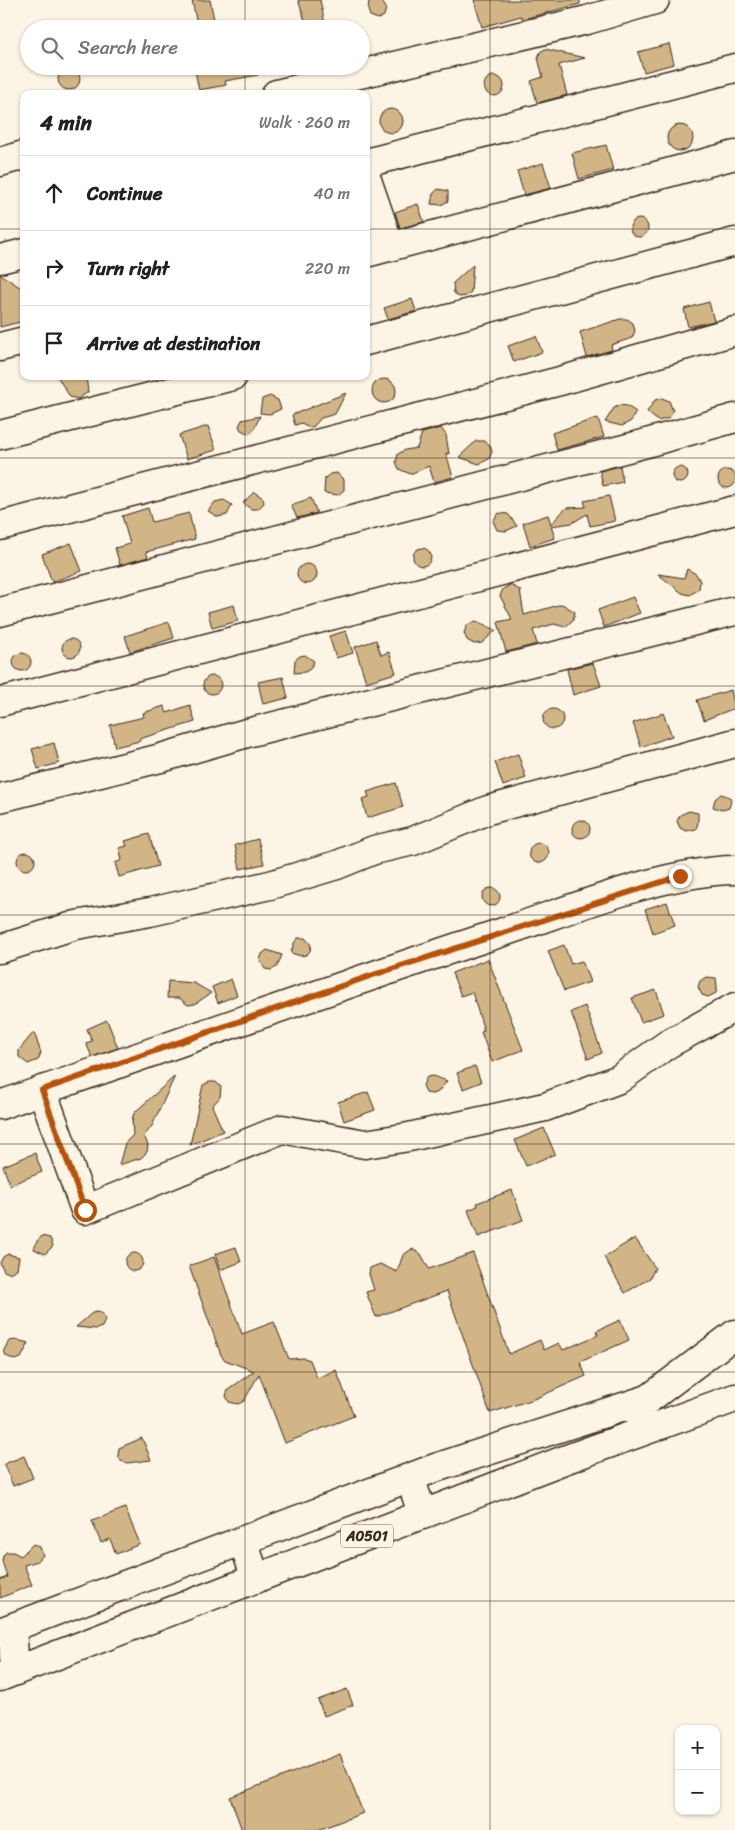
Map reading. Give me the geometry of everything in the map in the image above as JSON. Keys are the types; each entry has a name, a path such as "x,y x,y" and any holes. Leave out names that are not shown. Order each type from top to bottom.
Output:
{"main road":[{"path":"370,72 587,20 655,0"},
{"path":"370,162 735,68"},
{"path":"293,90 356,75"},
{"path":"370,201 378,250 735,155"},
{"path":"0,162 20,156"},
{"path":"370,339 735,242"},
{"path":"0,259 20,254"},
{"path":"0,526 560,381 735,331"},
{"path":"0,347 20,342"},
{"path":"0,434 217,380"},
{"path":"0,612 643,444 735,418"},
{"path":"0,702 735,510"},
{"path":"0,798 161,758 247,733 735,611"},
{"path":"0,948 76,925 150,912 270,885 337,865 374,850 413,841 488,810 735,744"},
{"path":"0,1105 370,976 619,894 680,876 735,870"},
{"path":"42,1090 85,1210 282,1129 365,1144 409,1137 545,1108 619,1079 668,1044 735,1007"},
{"path":"564,1460 735,1334"},
{"name":"A0501","path":"7,1674 564,1460 735,1398"},
{"path":"7,1674 6,1630 410,1478 648,1399"},
{"path":"410,1478 423,1515"},
{"path":"243,1541 256,1579"}],"building":[{"path":"192,0 210,0 214,20 196,20"},
{"path":"298,0 320,0 324,20 305,20"},
{"path":"369,0 381,0 386,8 384,16 378,19 370,16 368,10"},
{"path":"474,0 580,0 580,4 523,19 521,16 482,27"},
{"path":"669,44 674,64 644,72 638,52"},
{"path":"545,49 585,58 559,65 567,95 537,103 531,81 543,77 538,58 540,52"},
{"path":"59,75 79,75 80,79 77,87 69,90 61,87 58,79"},
{"path":"196,75 258,75 225,81 226,85 199,90"},
{"path":"494,76 501,79 504,86 501,93 494,96 487,93 484,86 487,79"},
{"path":"391,109 396,110 402,116 402,126 396,132 391,133 386,132 380,126 379,121 380,116 386,110"},
{"path":"680,125 689,129 693,138 689,147 680,151 671,147 667,138 671,129"},
{"path":"606,145 613,170 579,179 572,153"},
{"path":"543,163 551,188 524,195 517,171"},
{"path":"438,189 448,191 448,201 441,205 431,204 433,194"},
{"path":"418,204 424,222 400,228 395,212"},
{"path":"635,219 643,219 648,224 646,235 635,237 630,232 630,224"},
{"path":"473,265 471,292 466,296 459,297 454,293 453,283"},
{"path":"0,274 20,287 20,322 0,327"},
{"path":"412,299 416,311 388,319 384,308"},
{"path":"709,302 714,321 688,327 684,309"},
{"path":"620,319 627,319 633,323 635,331 632,338 611,345 612,350 587,357 580,332"},
{"path":"536,336 542,352 514,362 508,346"},
{"path":"384,379 389,380 395,386 395,396 389,402 384,403 379,402 373,396 372,391 373,386 379,380"},
{"path":"59,380 86,380 88,392 78,399 70,397"},
{"path":"346,393 335,414 321,418 313,427 307,427 302,423 295,425 292,415"},
{"path":"270,396 278,400 281,409 270,414 260,413 262,399"},
{"path":"662,398 669,401 673,411 669,418 658,421 647,412 655,400"},
{"path":"620,405 627,406 636,412 631,421 622,426 605,422 614,408"},
{"path":"260,416 253,431 249,434 241,430 239,426 242,420"},
{"path":"598,418 604,437 557,450 552,433"},
{"path":"208,426 216,450 187,459 179,435"},
{"path":"441,428 446,435 449,454 446,453 453,477 434,482 429,466 410,474 399,469 396,462 398,454 405,450 417,448 422,433"},
{"path":"476,441 484,441 490,445 492,452 489,459 479,464 459,457"},
{"path":"620,466 623,482 603,486 600,471"},
{"path":"677,467 683,467 688,472 686,481 677,483 672,478 672,472"},
{"path":"727,470 733,473 736,479 733,485 727,488 721,485 718,479 721,473"},
{"path":"337,473 344,480 344,490 338,495 324,493 325,478 330,474"},
{"path":"254,492 263,498 264,503 258,509 251,509 243,503"},
{"path":"609,496 615,521 590,526 587,514 572,523 551,526 555,538 530,546 523,523 548,515 551,524 566,508 586,507 584,501"},
{"path":"311,498 317,513 297,518 291,505"},
{"path":"224,500 232,505 227,515 218,517 208,511 215,502"},
{"path":"148,508 152,522 189,513 195,539 146,552 148,557 120,565 115,548 130,544 122,516"},
{"path":"499,513 508,514 517,526 506,531 497,530 493,521"},
{"path":"71,543 82,571 52,582 42,554"},
{"path":"422,548 428,551 431,557 428,563 422,566 416,563 413,557 416,551"},
{"path":"307,564 314,567 317,574 314,581 307,584 300,581 297,574 300,567"},
{"path":"687,569 696,574 700,581 699,589 690,595 682,593 658,574 684,578"},
{"path":"510,585 520,590 524,615 562,604 575,612 573,620 565,627 554,624 533,630 537,644 506,652 498,622 512,619 500,596 503,589"},
{"path":"633,597 640,613 604,627 598,610"},
{"path":"234,605 238,621 212,628 208,612"},
{"path":"476,621 496,630 482,643 474,644 467,640 464,633 467,625"},
{"path":"169,622 174,638 130,652 125,636"},
{"path":"346,631 353,653 336,658 329,636"},
{"path":"67,639 75,639 80,644 78,655 67,657 62,652 62,644"},
{"path":"376,640 381,655 389,652 396,673 366,682 355,647"},
{"path":"18,653 26,653 31,658 29,669 18,671 13,666 13,658"},
{"path":"305,655 314,661 310,669 305,672 294,673 295,660"},
{"path":"593,663 601,686 573,695 567,669"},
{"path":"208,676 216,676 221,681 219,692 208,694 203,689 203,681"},
{"path":"283,677 288,698 263,704 258,682"},
{"path":"731,690 735,708 704,720 697,700"},
{"path":"190,705 195,722 139,739 140,741 115,747 110,725 144,717 143,713 164,706 167,713"},
{"path":"549,709 557,709 563,715 563,723 557,729 549,729 543,723 543,715"},
{"path":"663,713 672,736 641,747 633,723"},
{"path":"54,743 59,763 38,769 32,749"},
{"path":"518,754 526,778 503,786 495,762"},
{"path":"396,783 403,807 367,818 362,799 369,797 367,792"},
{"path":"721,794 730,797 731,801 729,808 723,810 713,807 715,799"},
{"path":"689,811 698,813 698,823 696,829 686,831 680,828 677,821 680,815"},
{"path":"577,820 585,820 590,825 588,836 577,838 572,833 572,825"},
{"path":"149,834 158,866 119,877 115,863 122,860 119,848 127,846 125,841"},
{"path":"258,839 264,864 240,869 235,845"},
{"path":"539,843 546,846 549,853 546,860 539,863 532,860 529,853 532,846"},
{"path":"26,852 32,855 35,861 32,867 26,870 20,867 17,861 20,855"},
{"path":"491,888 497,891 500,897 497,903 491,906 485,903 482,897 485,891"},
{"path":"667,902 675,925 653,933 645,909"},
{"path":"298,938 305,938 311,945 310,951 306,955 301,956 291,953 294,943"},
{"path":"564,945 571,964 582,961 590,982 564,991 548,951"},
{"path":"267,950 282,955 277,967 271,970 265,969 260,960 262,954"},
{"path":"488,959 523,1050 492,1062 481,1032 484,1031 472,992 461,996 452,973"},
{"path":"706,977 716,978 717,987 716,993 708,997 702,995 698,987 700,981"},
{"path":"231,979 237,995 218,1003 212,987"},
{"path":"168,981 194,983 211,993 195,1004 188,1005 179,998 167,998"},
{"path":"656,990 664,1014 641,1022 632,998"},
{"path":"585,1006 602,1053 588,1059 571,1012"},
{"path":"107,1020 118,1048 92,1057 86,1043 92,1041 87,1029"},
{"path":"34,1032 41,1053 38,1060 28,1064 19,1057 19,1050"},
{"path":"475,1066 481,1082 463,1089 457,1073"},
{"path":"175,1076 152,1126 144,1136 148,1145 147,1152 141,1158 119,1165 125,1143 133,1135 132,1120 134,1113"},
{"path":"433,1076 447,1081 438,1092 426,1093 423,1085 427,1077"},
{"path":"209,1082 216,1082 221,1087 220,1097 212,1106 223,1131 190,1145 203,1085"},
{"path":"368,1092 375,1110 344,1121 338,1102"},
{"path":"544,1128 555,1154 526,1166 515,1140"},
{"path":"35,1153 42,1172 10,1185 3,1166"},
{"path":"512,1190 523,1220 478,1237 468,1210 478,1206 477,1203"},
{"path":"42,1236 50,1238 53,1246 45,1254 34,1249 37,1241"},
{"path":"635,1238 655,1268 650,1278 625,1293 604,1257"},
{"path":"236,1247 241,1262 220,1270 215,1254"},
{"path":"412,1249 421,1254 429,1269 473,1253 509,1354 540,1340 544,1350 559,1343 563,1350 598,1335 596,1331 620,1320 629,1340 580,1362 586,1376 534,1399 490,1413 447,1291 376,1317 366,1292 374,1290 369,1274 370,1268 380,1264 397,1272 403,1255"},
{"path":"134,1253 140,1256 143,1262 140,1268 134,1271 128,1268 125,1262 128,1256"},
{"path":"8,1254 19,1257 17,1269 9,1273 4,1271 0,1263 3,1257"},
{"path":"214,1257 242,1334 274,1322 289,1359 304,1358 310,1360 317,1378 336,1370 354,1416 285,1443 259,1374 244,1401 238,1404 229,1402 226,1396 228,1390 254,1371 225,1360 221,1355 189,1266"},
{"path":"98,1312 103,1314 105,1320 102,1327 96,1329 76,1327 92,1313"},
{"path":"16,1340 29,1343 21,1358 15,1360 6,1356 4,1350 9,1341"},
{"path":"142,1438 151,1460 127,1463 121,1461 118,1456 119,1448"},
{"path":"24,1456 33,1478 13,1486 4,1464"},
{"path":"125,1508 140,1544 116,1554 110,1539 101,1543 92,1521"},
{"path":"33,1544 40,1547 43,1555 38,1561 24,1565 32,1585 0,1598 0,1580 7,1577 2,1561 3,1556 6,1552 13,1552 21,1556"},
{"path":"347,1689 353,1705 324,1716 318,1700"},
{"path":"340,1754 363,1813 318,1830 242,1830 230,1797"}],"route":[{"path":"85,1210 42,1090 370,976 619,894 680,876"}]}
